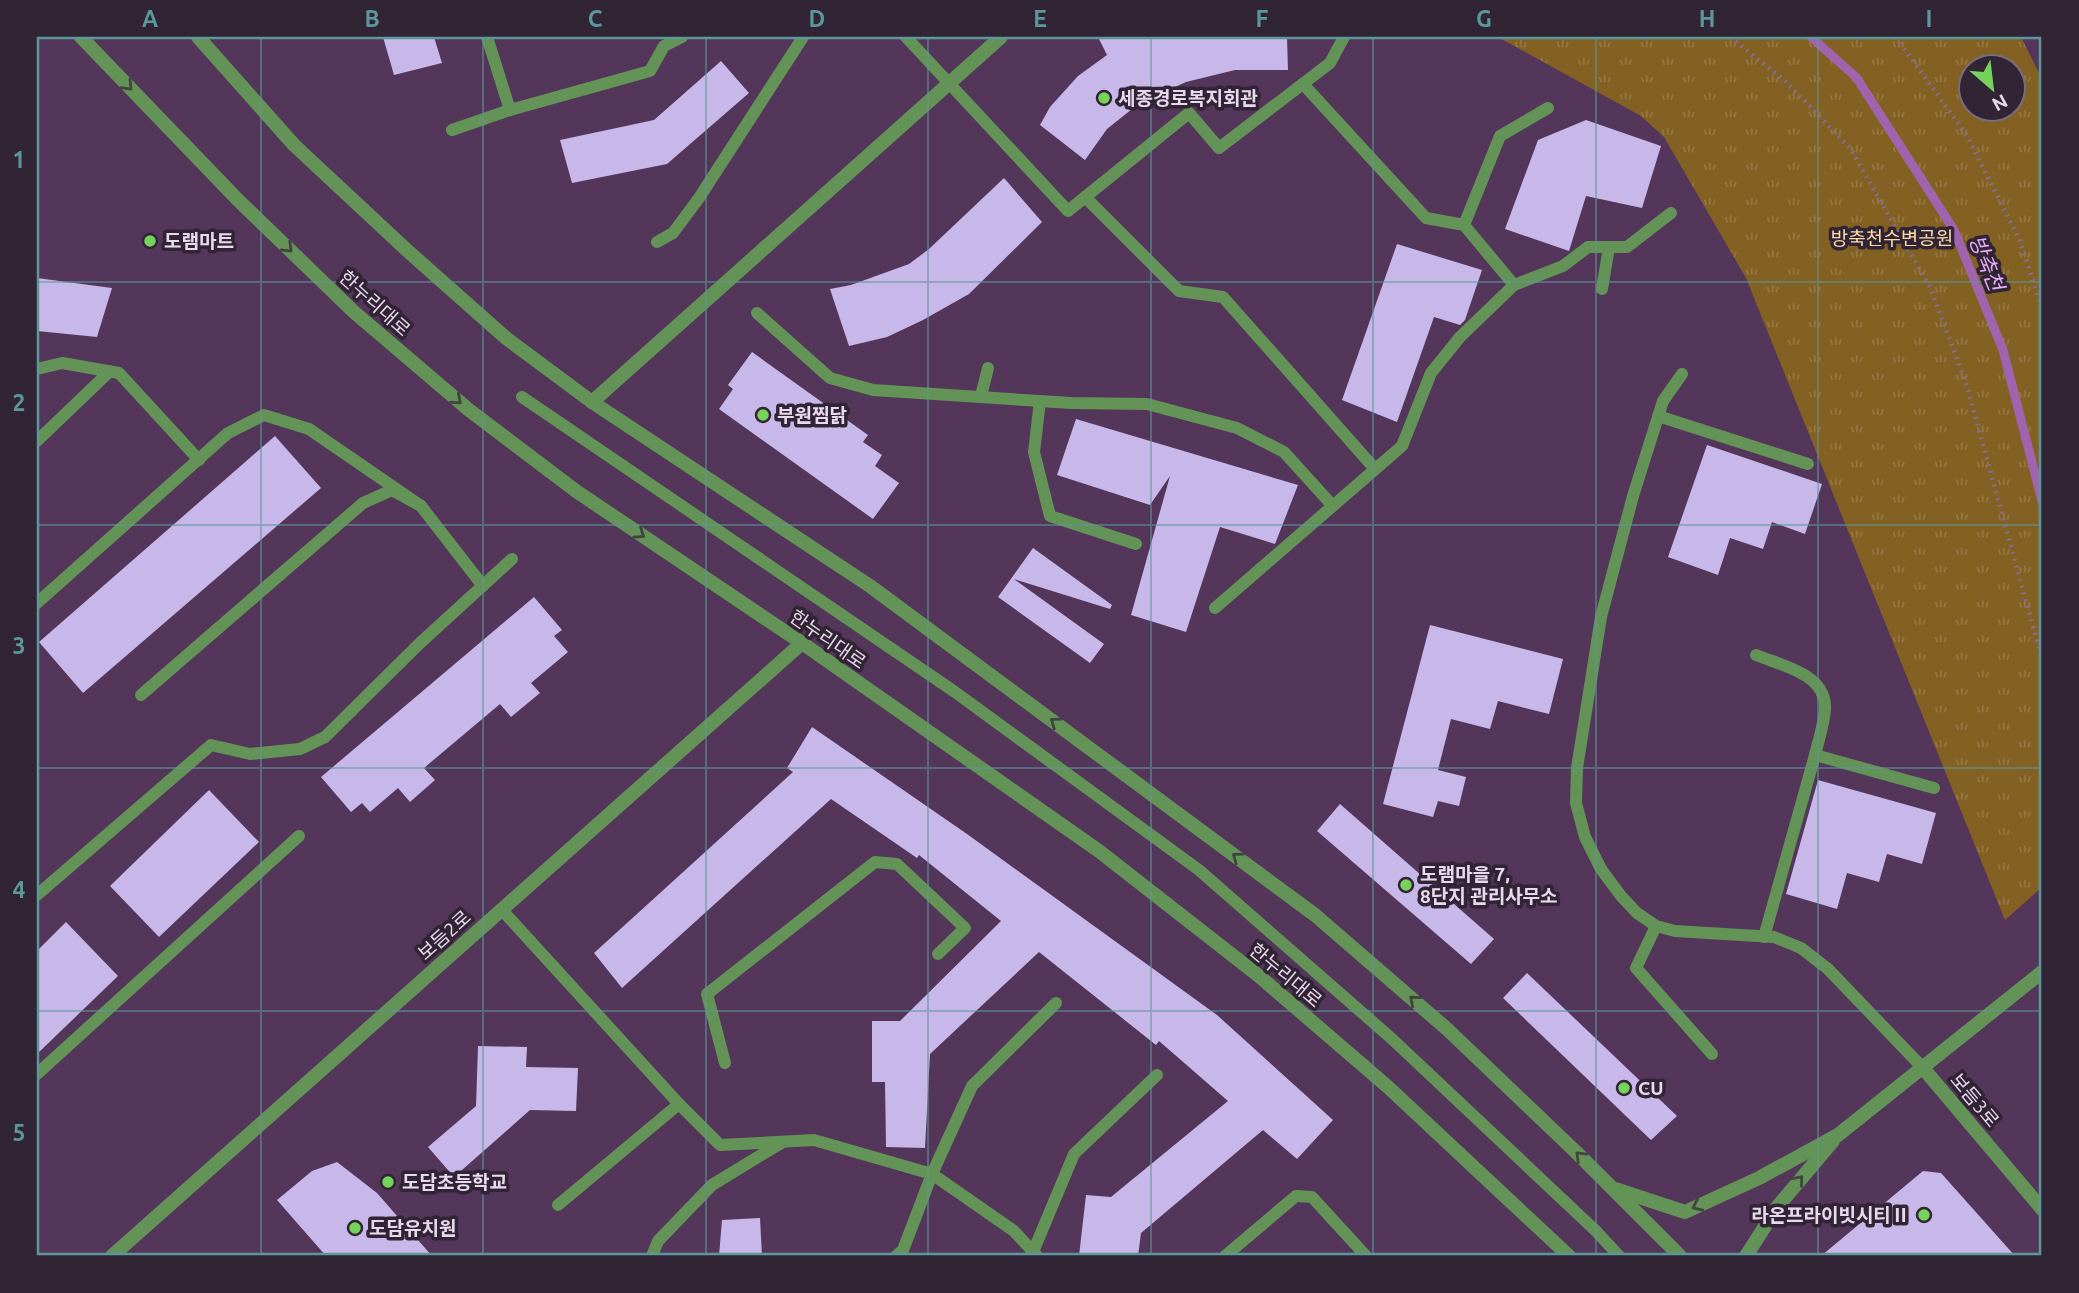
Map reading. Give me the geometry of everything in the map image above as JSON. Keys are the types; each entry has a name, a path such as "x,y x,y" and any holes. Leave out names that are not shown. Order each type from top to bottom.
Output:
{"street":[{"name":"한누리대로","path":"81,37 237,200 354,312 469,410 576,491 802,643 1099,851 1259,976 1388,1087 1569,1256"},
{"path":"198,37 294,145 506,338 592,401 870,586 1315,915 1447,1029 1680,1256"},
{"path":"592,401 1001,37"},
{"name":"보듬2로","path":"112,1256 802,643"},
{"name":"보듬3로","path":"2042,972 1923,1068 2042,1209"},
{"path":"1613,1189 1685,1212 1759,1178 1838,1135 1923,1068"},
{"path":"1746,1256 1778,1206 1838,1135"}],"lane":[{"path":"487,37 510,110"},
{"path":"452,130 510,110 650,71 664,46 682,37"},
{"path":"657,242 673,233 699,198 803,37"},
{"path":"906,37 1068,211 1189,113 1219,148 1330,63 1344,37"},
{"path":"1303,84 1426,218 1464,225 1514,285"},
{"path":"1464,225 1500,136 1548,108"},
{"path":"1085,197 1179,292 1223,297 1375,469"},
{"path":"1215,608 1402,446 1432,373 1460,337 1514,285 1563,266 1588,247 1627,247 1671,213"},
{"path":"1602,289 1609,247"},
{"path":"757,313 830,378 873,390 1040,401 1147,404 1237,428 1284,452 1332,505"},
{"path":"37,369 62,363 119,373 199,460"},
{"path":"981,396 988,368"},
{"path":"37,441 109,372"},
{"path":"1682,373 1662,401 1601,617 1577,768 1576,803 1585,837 1601,869 1637,913 1656,926 1675,931 1774,937 1801,948 1828,969 1923,1068"},
{"path":"523,397 955,692 1199,870 1391,1038 1596,1231 1619,1256"},
{"path":"1040,401 1034,452 1050,516 1136,544"},
{"path":"37,603 228,433 264,415 309,429 421,506 483,586"},
{"path":"1658,416 1808,464"},
{"path":"141,695 363,503 392,490 421,506"},
{"path":"40,887 211,745 250,754 300,749 325,737 419,644 512,559"},
{"path":"1756,655 1805,675 1819,688 1825,705 1815,755 1764,937"},
{"path":"1815,755 1934,788"},
{"path":"37,1074 299,836"},
{"path":"725,1063 707,994 874,862 897,864 965,928 938,954"},
{"path":"502,910 678,1104 720,1145 814,1140 932,1174 1014,1231 1035,1254 1074,1154 1157,1075"},
{"path":"1656,926 1636,968 1712,1054"},
{"path":"896,1256 903,1250 932,1174 972,1086 1056,1003"},
{"path":"558,1205 678,1104"},
{"path":"652,1256 658,1241 712,1185 784,1141"},
{"path":"1224,1256 1296,1196 1312,1197 1366,1256"}],"path":[{"path":"1730,37 1783,79 1850,148 1931,289 1967,386 2042,659"},
{"path":"1896,37 1968,136 2020,241 2042,308"}],"green space":[{"name":"방축천수변공원","path":"1498,37 2021,37 2042,79 2042,887 2005,920 1746,278 1664,137 1641,116"}],"building":[{"path":"383,37 434,37 442,63 394,75"},
{"name":"세종경로복지회관","path":"1098,37 1287,37 1288,70 1235,70 1186,82 1140,103 1127,113 1107,129 1085,160 1040,125 1050,107 1078,76 1107,55"},
{"path":"721,61 749,93 667,164 572,183 560,140 654,120"},
{"path":"1586,120 1661,146 1642,208 1586,196 1569,251 1505,229 1538,140"},
{"path":"1004,178 1042,222 969,294 887,337 849,346 830,289 851,285 909,264 929,249"},
{"path":"1397,244 1482,270 1465,320 1460,325 1434,317 1397,422 1342,400"},
{"path":"37,278 112,288 97,337 37,331"},
{"path":"752,352 868,435 863,442 882,455 875,466 899,483 873,519 719,409 733,389 728,385"},
{"path":"1076,419 1298,485 1275,544 1220,527 1186,632 1131,615 1170,476 1150,505 1057,475"},
{"path":"275,436 321,488 83,693 39,642"},
{"path":"1707,445 1822,484 1805,534 1772,522 1763,549 1730,538 1718,575 1668,557"},
{"path":"1033,548 1112,605 1110,609 1014,579 1104,644 1090,663 998,597"},
{"path":"534,597 562,630 554,636 568,652 531,683 540,693 511,717 500,704 424,768 435,780 410,802 398,788 370,812 362,803 351,812 321,777"},
{"path":"1430,625 1563,659 1549,714 1498,701 1490,729 1451,719 1438,770 1466,777 1459,806 1438,801 1433,817 1383,804"},
{"path":"812,727 967,834 1217,1015 1333,1120 1297,1159 1263,1130 1141,1233 1138,1256 1079,1256 1086,1195 1111,1197 1228,1101 1159,1041 1156,1045 1039,952 930,1054 925,1148 886,1147 885,1082 872,1082 872,1021 900,1021 1001,921 919,855 917,858 831,799 622,988 594,953 793,772 787,768"},
{"path":"1818,780 1936,813 1922,864 1887,854 1879,882 1847,873 1837,909 1786,894"},
{"path":"209,790 259,842 159,937 110,886"},
{"name":"도램마을 7, 8단지 관리사무소","path":"1340,804 1494,939 1471,964 1317,831"},
{"path":"66,922 118,976 37,1054 37,951"},
{"path":"1527,973 1677,1116 1651,1140 1503,998"},
{"path":"478,1046 527,1047 526,1067 578,1068 576,1111 530,1110 454,1177 428,1147 476,1106"},
{"name":"도담유치원","path":"337,1162 377,1193 432,1256 326,1256 277,1200 312,1171"},
{"name":"라온프라이빗시티Ⅱ","path":"1923,1171 1941,1173 2015,1256 1821,1256"},
{"path":"760,1218 762,1256 719,1256 722,1220"}],"waterway":[{"name":"방축천","path":"1811,37 1856,77 1954,230 2003,350 2042,501"}],"place":[{"name":"세종경로복지회관","path":"1104,98"},
{"name":"도램마트","path":"150,241"},
{"name":"부원찜닭","path":"763,415"},
{"name":"도램마을 7, 8단지 관리사무소","path":"1406,885"},
{"name":"CU","path":"1624,1088"},
{"name":"도담초등학교","path":"388,1182"},
{"name":"라온프라이빗시티Ⅱ","path":"1924,1215"},
{"name":"도담유치원","path":"355,1228"}]}
